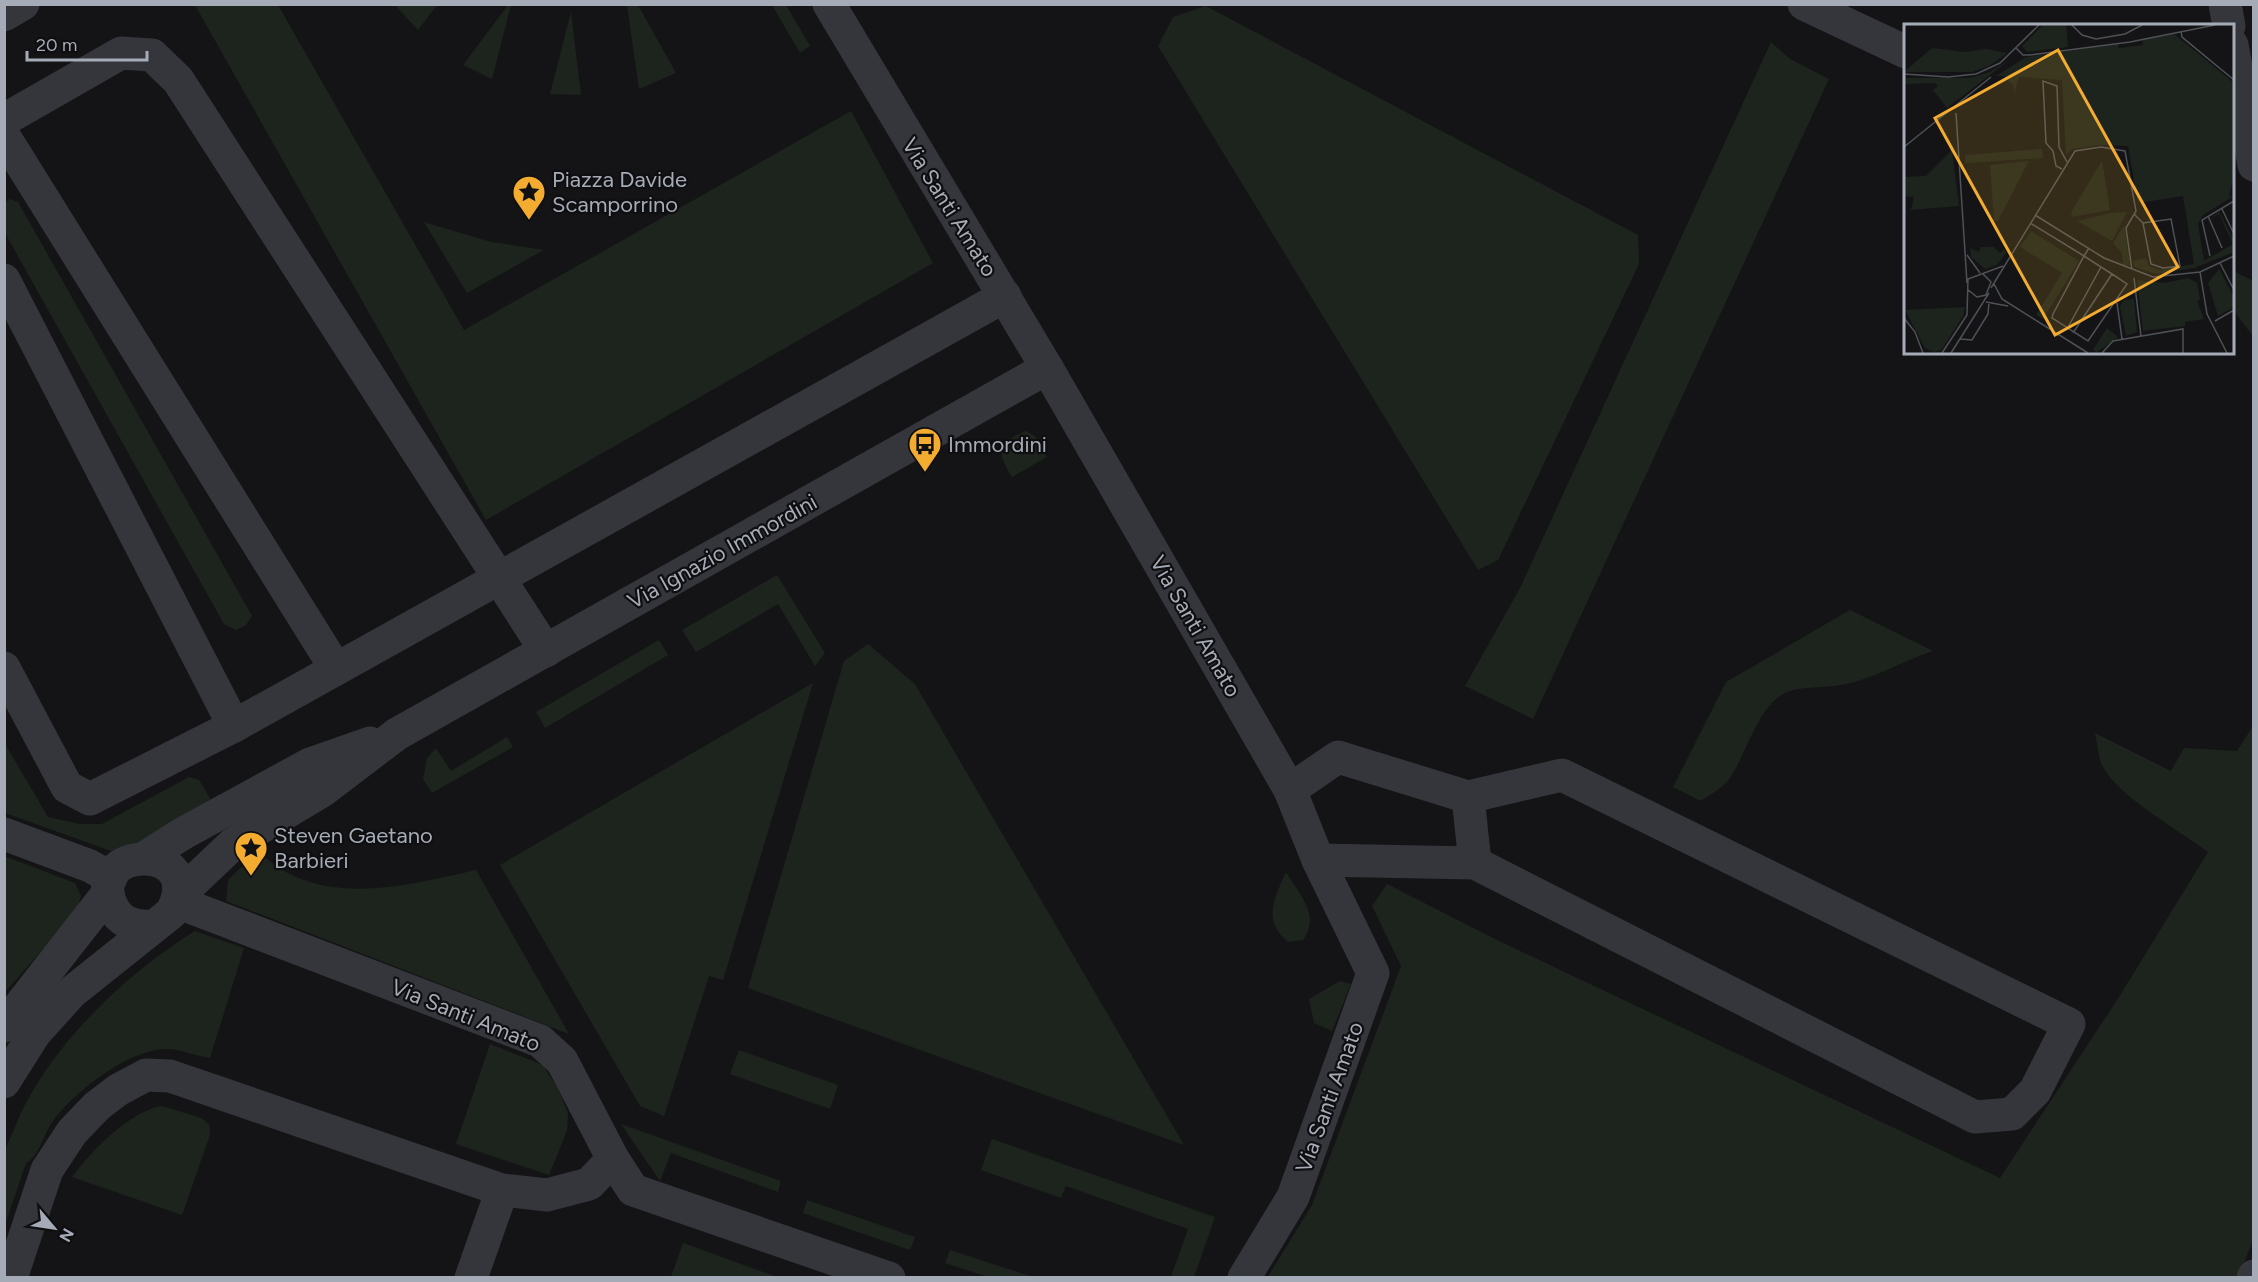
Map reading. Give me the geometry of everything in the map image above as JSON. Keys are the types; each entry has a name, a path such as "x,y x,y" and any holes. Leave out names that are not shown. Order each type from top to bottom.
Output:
{"street":[{"path":"4,15 23,4"},
{"name":"Via Santi Amato","path":"829,4 880,94 1005,296 1290,790 1318,860 1373,973 1293,1197 1244,1278"},
{"path":"1804,4 1904,52"},
{"path":"2225,4 2229,24"},
{"path":"4,120 121,53 152,55 178,80 546,651"},
{"path":"2234,56 2253,165"},
{"path":"4,136 336,669"},
{"path":"4,280 234,726"},
{"path":"5,672 67,787 90,799 234,726 1005,296"},
{"name":"Via Ignazio Immordini","path":"397,734 1047,368"},
{"path":"4,1026 129,860 146,857 182,834 310,764 397,734"},
{"path":"4,1082 35,1033 72,992 152,926 163,921 177,899 233,844 322,791 397,734"},
{"path":"1290,790 1338,757 1468,797 1562,776 2069,1024 2035,1091 2012,1114 1975,1117 1474,863 1318,860"},
{"path":"1468,797 1474,863"},
{"path":"4,834 90,866 110,886 118,916 127,923 152,926"},
{"path":"146,857 166,865 178,884 177,899"},
{"name":"Via Santi Amato","path":"177,899 540,1041 562,1061 613,1158 633,1190 889,1278"},
{"path":"11,1278 47,1170 56,1154 97,1106 118,1090 146,1075 170,1076 502,1190 547,1195 589,1184 613,1158"},
{"path":"471,1278 502,1190"}],"shaded area":[{"path":"195,5 278,5 464,330 851,111 933,263 486,520"},
{"path":"395,5 437,5 418,30"},
{"path":"508,5 511,5 492,79 463,65"},
{"path":"627,5 638,5 676,73 639,89"},
{"path":"772,5 786,5 810,46 800,53"},
{"path":"1206,6 1638,235 1639,264 1498,560 1478,570 1158,46 1173,17"},
{"path":"571,12 581,95 550,94"},
{"path":"1771,42 1790,59 1829,79 1533,719 1465,686 1519,590"},
{"path":"10,199 18,202 252,616 246,625 236,630 224,624 5,233 5,202"},
{"path":"424,222 491,242 544,250 467,293"},
{"path":"2234,272 2253,281 2253,336 2234,311"},
{"path":"1026,431 1036,437 1047,457 1012,477 1003,461 1002,449 1009,440"},
{"path":"777,575 825,653 815,666 778,604 696,652 682,630"},
{"path":"1850,610 1933,651 1847,684 1799,689 1780,696 1764,713 1733,772 1722,787 1701,801 1673,787 1726,682"},
{"path":"659,640 668,655 545,728 536,712"},
{"path":"868,644 915,684 1184,1145 748,988 844,661"},
{"path":"813,683 723,980 709,976 664,1116 640,1106 500,865"},
{"path":"2253,726 2254,1237 2239,1277 1267,1278 1312,1205 1401,966 1372,906 1387,884 1495,939 2000,1178 2119,997 2208,852 2121,789 2102,765 2095,733 2171,771 2184,748 2237,751"},
{"path":"507,737 513,747 432,793 423,779 427,758 436,748 451,771"},
{"path":"4,742 48,817 80,824 102,824 189,777 199,780 214,805 133,848 111,851 5,813"},
{"path":"258,851 282,869 307,881 334,887 362,889 391,887 476,870 569,1034 226,901 228,880"},
{"path":"4,856 75,883 81,896 77,911 5,992"},
{"path":"1286,872 1309,913 1308,931 1303,940 1288,942 1275,926 1273,909"},
{"path":"195,931 244,948 210,1058 169,1049 154,1050 121,1063 89,1085 62,1109 35,1154 26,1163 5,1225 3,1165 5,1152 31,1094 49,1066 92,1014 117,990 169,948"},
{"path":"1340,981 1351,984 1332,1031 1314,1023 1309,999"},
{"path":"490,1044 543,1065 558,1089 568,1113 567,1131 549,1175 456,1144"},
{"path":"739,1050 838,1085 830,1109 730,1074"},
{"path":"162,1106 201,1118 209,1124 210,1135 182,1215 72,1177 100,1144 124,1124 150,1109"},
{"path":"621,1124 781,1181 778,1192 671,1153 660,1181"},
{"path":"992,1139 1215,1217 1194,1277 1171,1277 1188,1229 1066,1186 1061,1198 981,1170"},
{"path":"807,1200 915,1237 910,1250 803,1213"},
{"path":"683,1243 777,1277 671,1277"},
{"path":"950,1250 1033,1277 988,1277 945,1263"}],"place":[{"name":"Piazza Davide Scamporrino","path":"529,221"},
{"name":"Immordini","path":"925,473"},
{"name":"Steven Gaetano Barbieri","path":"251,877"}]}
